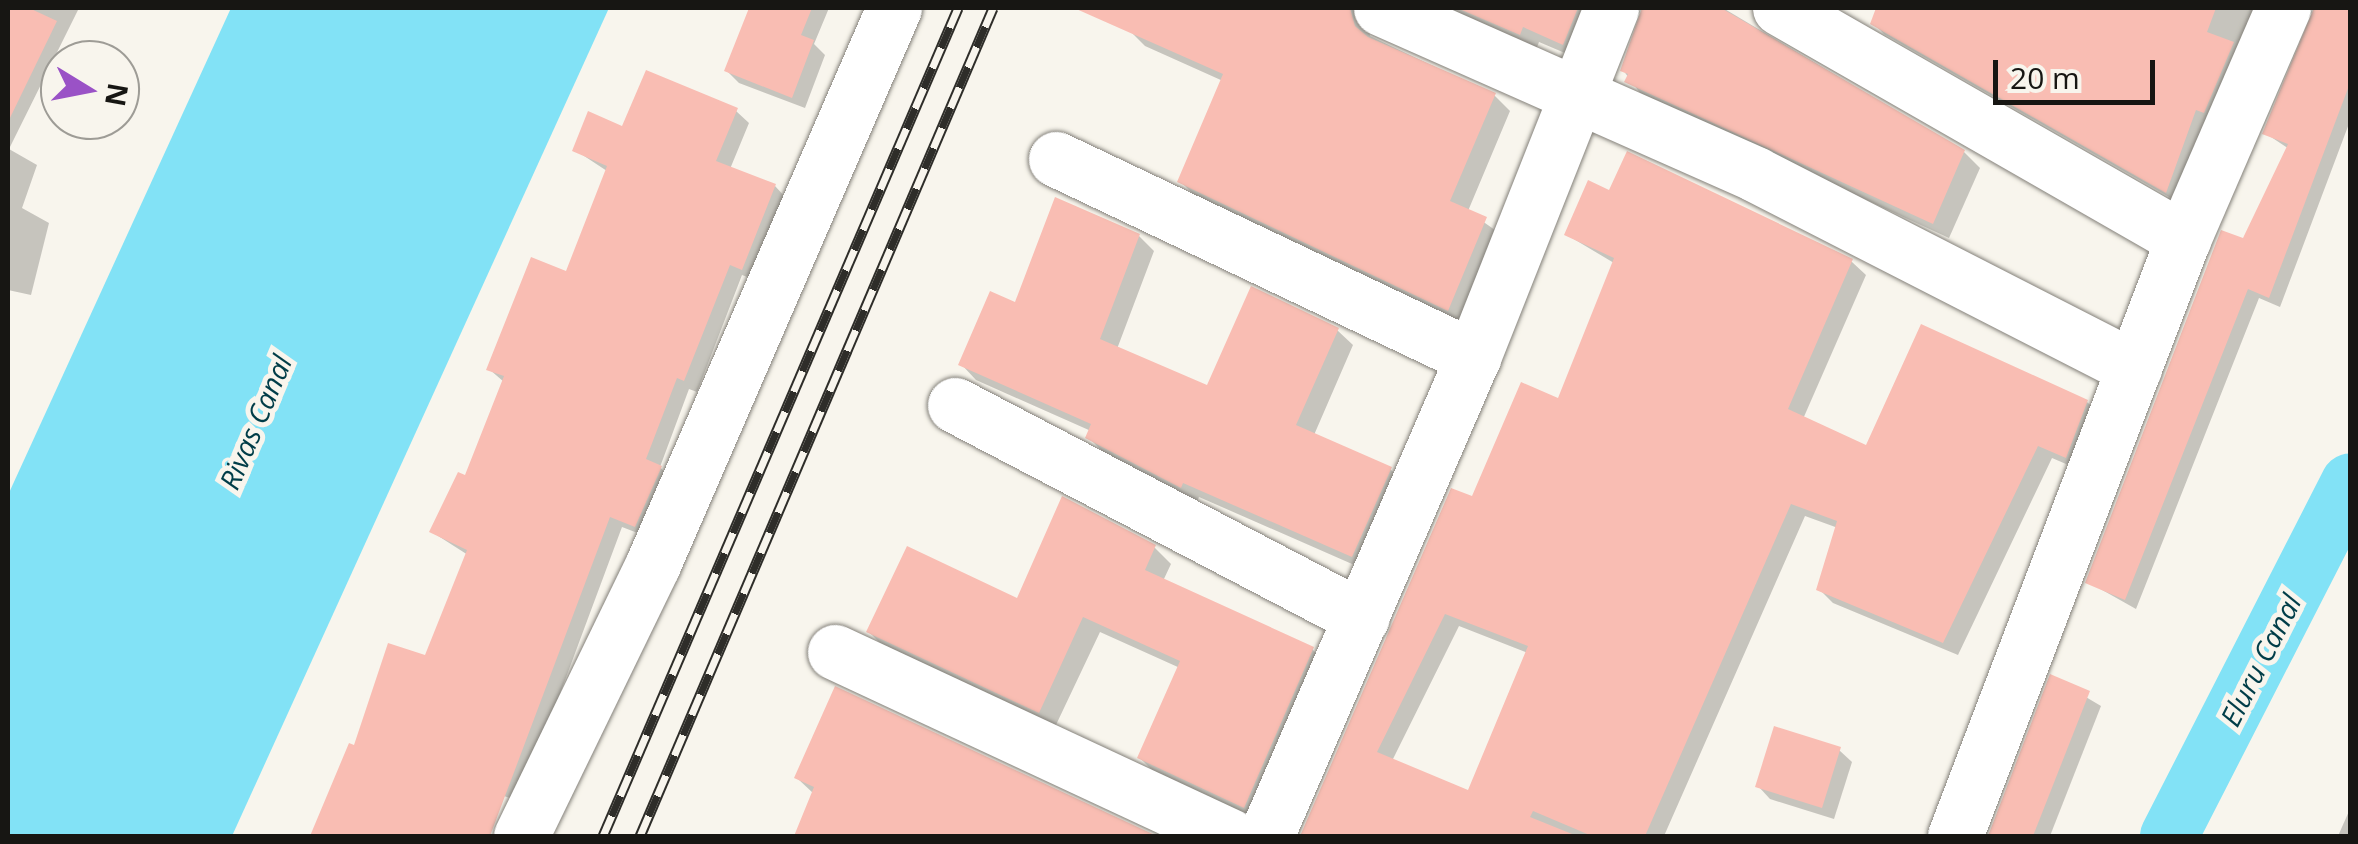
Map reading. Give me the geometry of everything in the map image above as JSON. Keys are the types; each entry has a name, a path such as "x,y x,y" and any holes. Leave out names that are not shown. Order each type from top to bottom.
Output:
{"street":[{"path":"521,836 653,564 894,8"},
{"path":"1381,8 1756,174 2134,368"},
{"path":"1266,836 1472,357 1612,8"},
{"path":"1780,8 2183,239"},
{"path":"1955,836 2183,239 2284,8"},
{"path":"1056,159 1472,357"},
{"path":"956,405 1362,618"},
{"path":"835,652 1230,836"}],"water":[{"name":"Rivas Canal","path":"231,8 609,8 232,836 8,836 8,495"}],"building":[{"path":"8,8 29,8 57,21 48,40 40,40 40,56 8,122"},
{"path":"749,8 812,8 801,35 814,40 792,98 724,71"},
{"path":"1074,8 1350,8 1355,26 1368,37 1496,93 1450,201 1487,217 1448,311 1177,182 1223,74"},
{"path":"1457,8 1578,8 1563,45 1523,27 1520,35"},
{"path":"1642,8 1721,8 1965,150 1933,224 1624,82 1628,74 1620,71"},
{"path":"1876,8 2216,8 2207,32 2234,42 2204,113 2196,110 2166,193 1870,24"},
{"path":"2314,8 2350,8 2350,83 2269,298 2248,289 2125,600 2085,583 2221,230 2243,238 2288,144 2262,134"},
{"path":"646,70 738,108 716,161 776,184 742,270 730,265 684,381 677,378 646,459 662,466 635,527 610,517 490,836 310,836 349,743 354,745 388,643 425,655 467,550 429,532 458,472 465,475 504,376 486,370 531,257 566,271 607,166 572,151 588,111 622,126"},
{"path":"1627,151 1853,259 1788,409 1866,445 1921,324 2088,400 2066,458 2038,446 1943,643 1816,590 1837,521 1791,504 1645,836 1592,836 1533,811 1530,817 1577,836 1300,836 1451,488 1472,496 1521,382 1558,398 1614,258 1564,235 1588,180 1609,190","holes":["1445,614 1528,646 1468,790 1377,752"]},
{"path":"1055,197 1140,234 1100,339 1207,385 1251,286 1339,328 1296,425 1392,467 1352,557 1183,483 1181,488 1085,438 1091,424 958,365 990,291 1015,302"},
{"path":"1062,496 1156,545 1145,570 1314,647 1244,808 1137,758 1180,661 1083,617 1039,713 866,632 907,546 1017,598"},
{"path":"2050,674 2090,691 2033,836 1988,836"},
{"path":"835,686 1157,836 794,836 814,787 794,778"},
{"path":"1774,726 1841,747 1822,808 1755,787"}],"waterway":[{"name":"Eluru Canal","path":"2169,836 2350,483"}],"railway":[{"path":"603,836 958,8"},
{"path":"640,836 993,8"}]}
